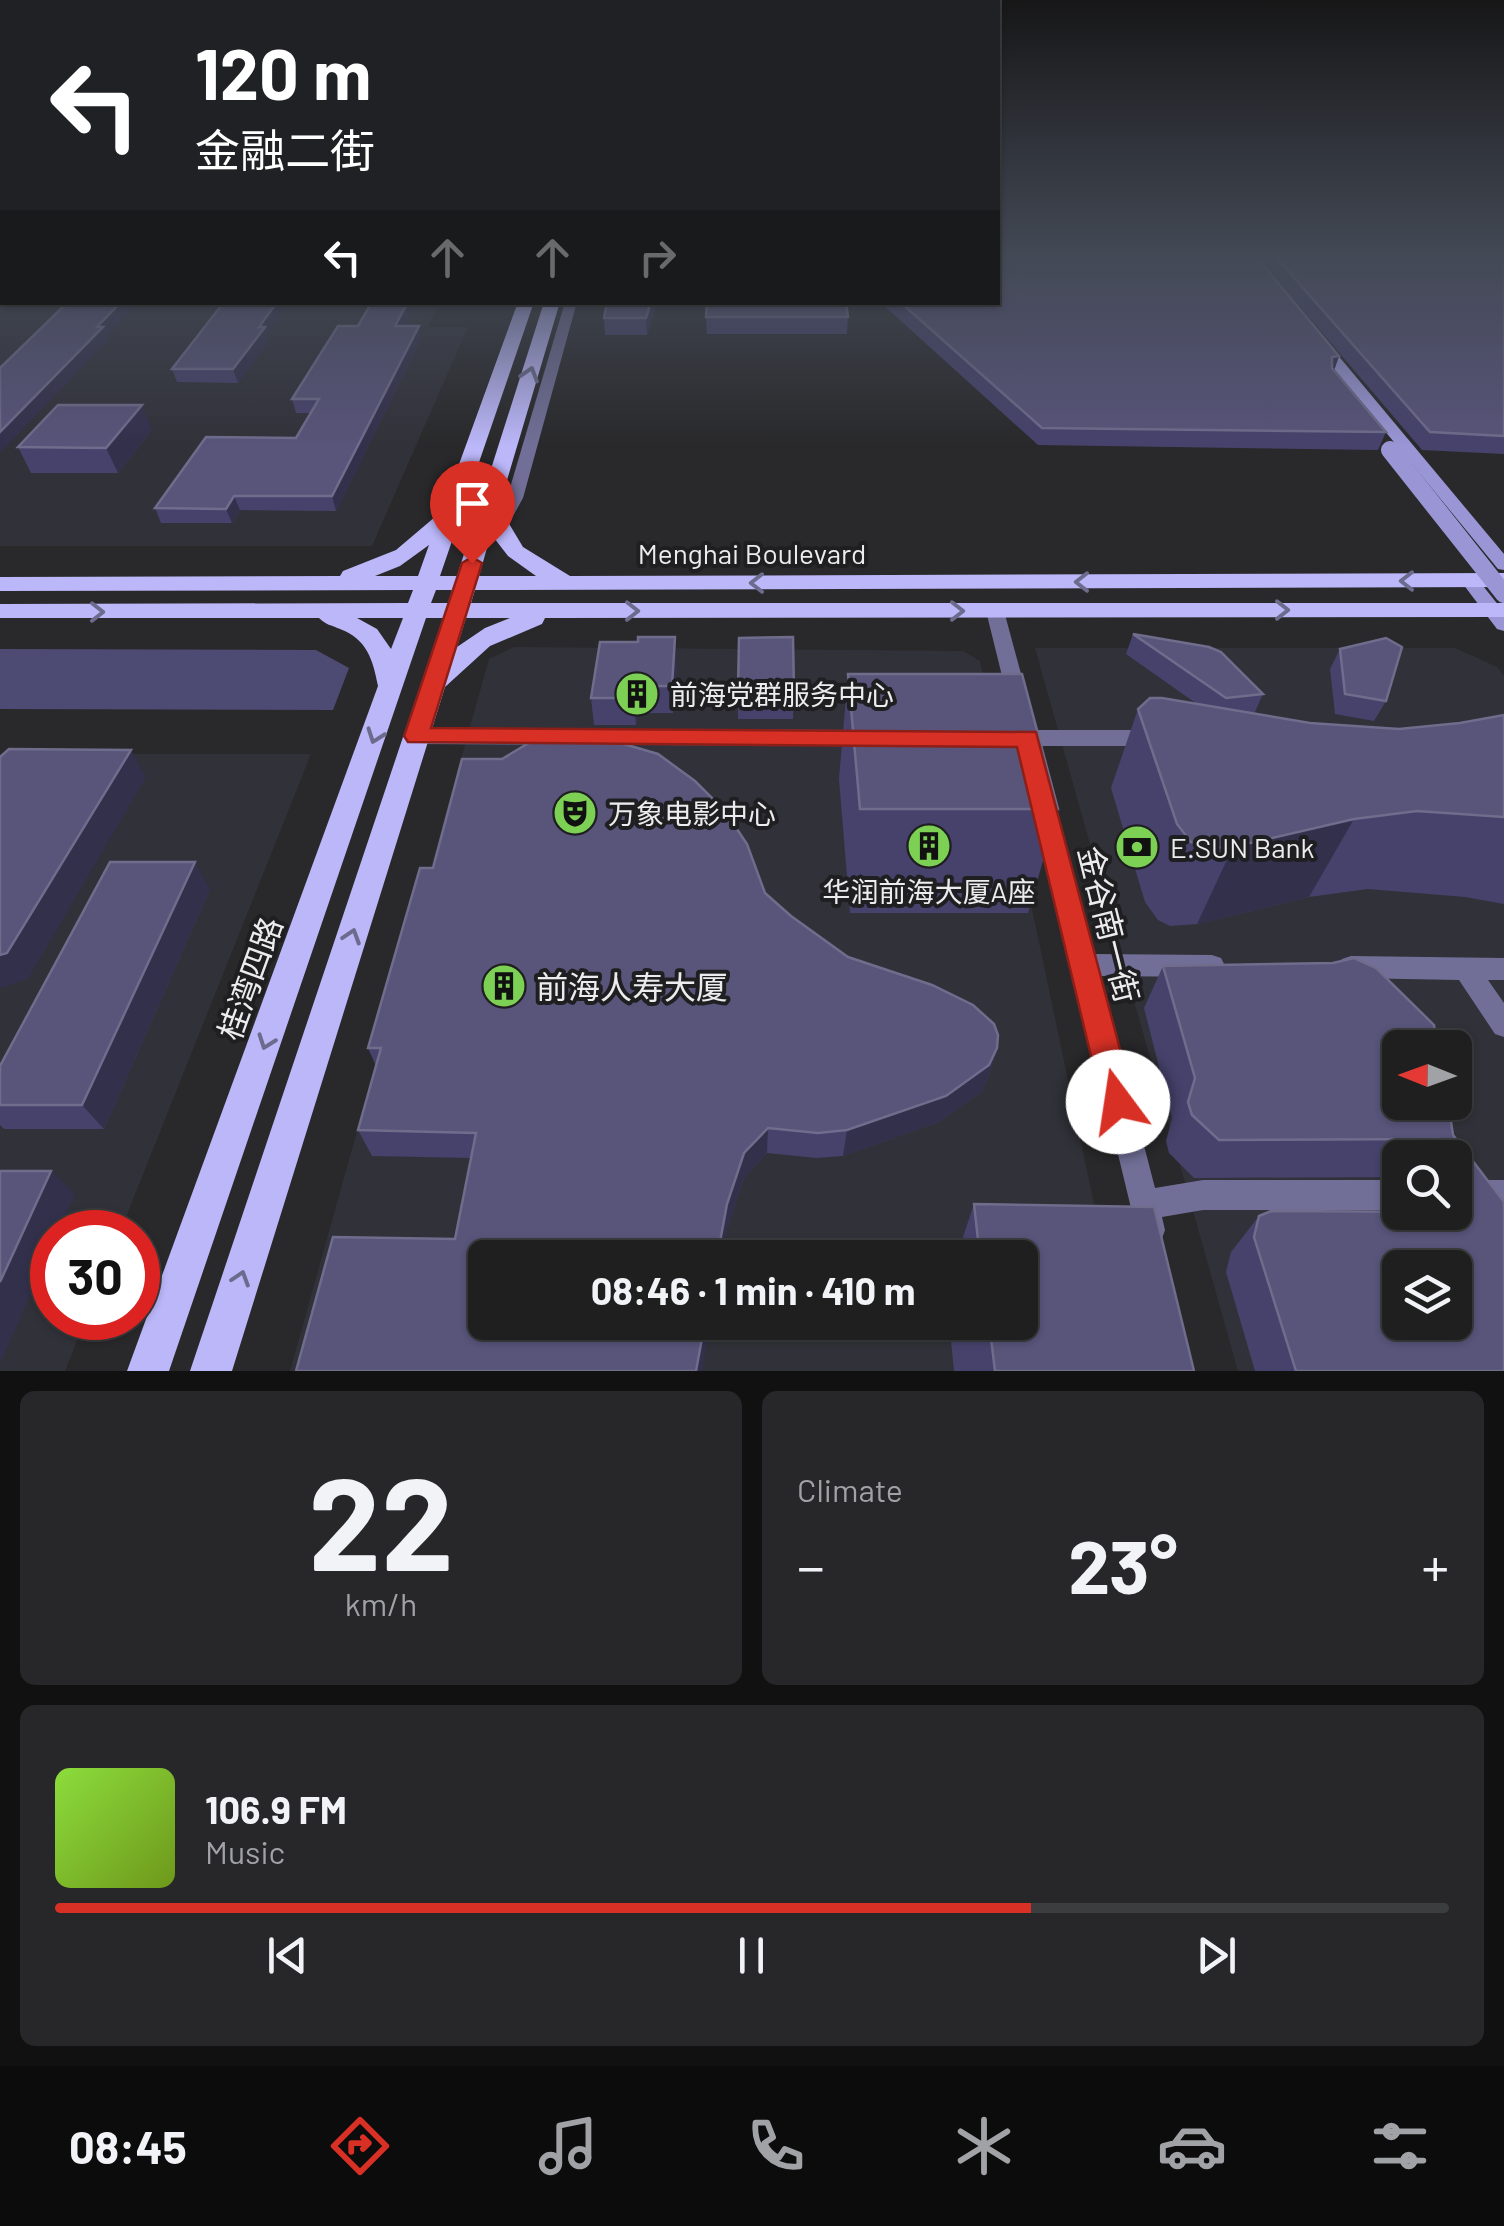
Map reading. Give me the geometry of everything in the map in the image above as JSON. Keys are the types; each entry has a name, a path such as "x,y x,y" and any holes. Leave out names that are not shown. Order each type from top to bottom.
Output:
{"main road":[{"name":"桂湾四路","path":"148,1371 520,318"},
{"path":"211,1371 488,522 547,318"},
{"path":"299,584 364,573 397,562 425,540 456,505"},
{"path":"488,522 524,563 580,583"},
{"name":"Menghai Boulevard","path":"0,584 299,584 461,597 580,583 1504,580"},
{"name":"Menghai Boulevard","path":"0,611 302,611 424,597"},
{"name":"Menghai Boulevard","path":"461,597 576,611 1501,610"},
{"path":"302,611 345,622 372,636 382,650 391,691"},
{"path":"431,692 466,650 492,634 524,621 576,611"}],"street":[{"path":"488,522 515,498 566,318"},
{"path":"1501,610 1308,338 1409,450 1504,565"},
{"path":"1469,580 1501,610"},
{"name":"金谷南一街","path":"996,611 1158,1260"},
{"path":"416,736 886,738"},
{"path":"983,738 1168,738"},
{"path":"1084,965 1246,966"},
{"path":"1323,967 1504,969"},
{"path":"1466,968 1504,1026"},
{"path":"1144,1205 1203,1195 1382,1195"},
{"path":"1472,1195 1504,1195"}],"shaded area":[{"path":"0,318 432,318 428,327 468,327 372,546 0,546"},
{"path":"514,647 963,651 980,661 1129,1371 290,1371 489,659"},
{"path":"1035,648 1455,648 1497,667 1504,676 1504,1371 1238,1371"},
{"path":"0,649 316,650 349,668 333,710 0,709"},
{"path":"31,754 311,754 129,1210 30,1210 30,1340 77,1340 65,1371 0,1371 0,783"}],"building":[{"path":"52,318 106,318 97,327 103,327 0,432 0,368"},
{"path":"212,318 265,318 259,327 265,327 233,369 172,369"},
{"path":"363,318 399,318 395,326 419,326 332,496 234,496 226,509 155,508 206,437 296,438 319,399 292,399 338,326 358,326"},
{"path":"918,318 1307,318 1339,356 1332,357 1332,368 1386,432 1042,428"},
{"path":"1329,318 1504,318 1504,436 1430,432"},
{"path":"58,405 142,405 106,448 18,447"},
{"path":"1133,634 1221,652 1263,694 1226,698"},
{"path":"638,637 675,637 672,686 635,686 633,698 591,698 600,642 638,642"},
{"path":"793,637 794,692 738,691 739,638"},
{"path":"1386,638 1402,647 1386,701 1345,694 1340,649"},
{"path":"848,674 1022,674 1058,809 860,809"},
{"path":"1150,698 1310,723 1399,729 1504,715 1504,817 1417,811 1354,819 1233,847 1204,848 1191,842 1177,824 1138,709"},
{"path":"532,741 624,744 658,754 695,781 725,811 747,844 765,893 791,916 848,957 932,985 973,1005 994,1024 997,1048 989,1065 946,1096 847,1130 818,1133 768,1128 744,1153 727,1204 720,1240 468,1240 468,1340 702,1340 696,1371 296,1371 333,1237 455,1239 476,1133 358,1130 381,1048 368,1048 420,868 433,868 462,759 502,759"},
{"path":"9,749 131,750 7,953 0,955 0,757"},
{"path":"110,862 195,862 82,1105 0,1105 0,1066"},
{"path":"1354,958 1376,968 1435,1030 1382,1030 1382,1120 1451,1120 1457,1140 1219,1140 1192,1115 1188,1102 1195,1078 1163,966 1333,963"},
{"path":"1472,1160 1504,1202 1504,1371 1296,1371 1254,1237 1259,1216 1271,1211 1382,1212 1382,1230 1472,1230"},
{"path":"0,1171 51,1171 30,1210 0,1282"},
{"path":"974,1204 1154,1207 1194,1371 995,1371 991,1340 1038,1340 1038,1240 978,1240"}],"place":[{"name":"前海党群服务中心","path":"637,694"},
{"name":"万象电影中心","path":"575,813"},
{"name":"华润前海大厦A座","path":"929,846"},
{"name":"E.SUN Bank","path":"1137,847"},
{"name":"前海人寿大厦","path":"504,986"}],"route":[{"path":"472,563 416,736 1027,738 1118,1102"}]}
